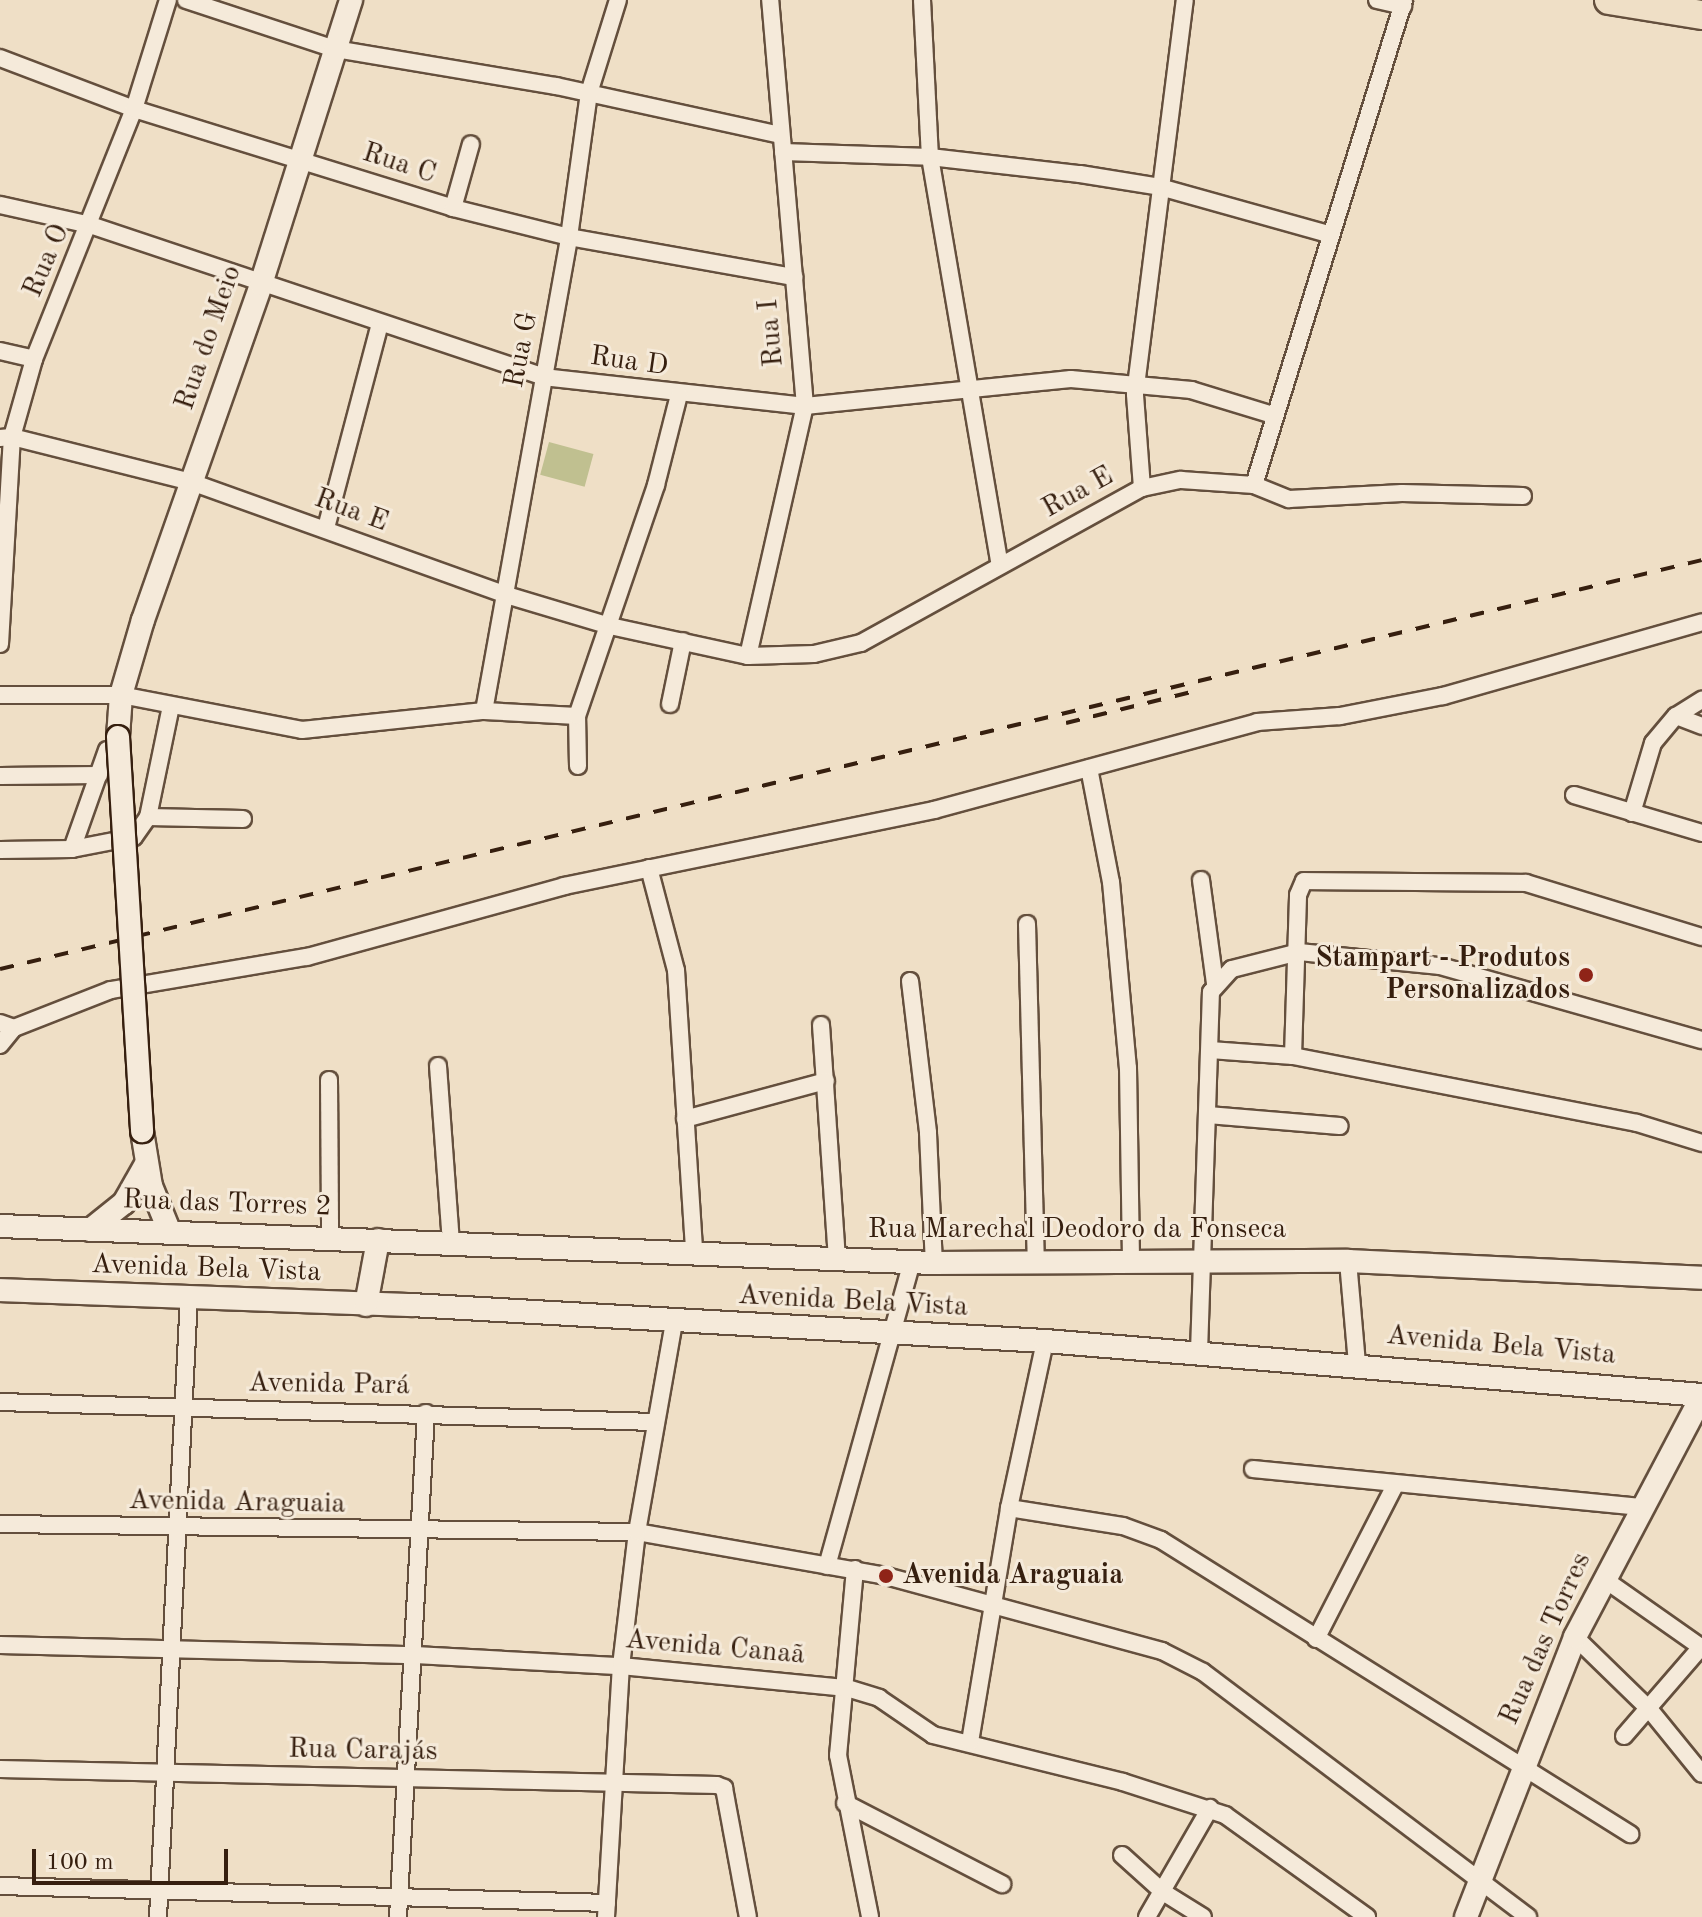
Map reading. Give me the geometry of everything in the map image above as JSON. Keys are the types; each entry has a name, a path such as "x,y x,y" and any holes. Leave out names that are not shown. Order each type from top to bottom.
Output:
{"highway":[{"path":"1609,0 1699,10"}],"street":[{"name":"Rua O","path":"0,644 6,438 34,359 134,109 168,0"},
{"path":"186,0 335,49 589,93 781,135"},
{"name":"Rua do Meio","path":"169,1230 146,1164 142,1131 112,744 121,695 303,158 351,0"},
{"name":"Rua G","path":"484,711 569,237 589,93 618,0"},
{"name":"Rua I","path":"748,656 805,406 770,0"},
{"path":"922,0 930,157 967,389 1000,565"},
{"path":"1142,488 1136,383 1185,0"},
{"path":"1254,485 1328,234 1403,3 1377,0"},
{"name":"Rua C","path":"0,58 134,109 303,158 453,208 569,237 794,277"},
{"path":"453,208 471,144"},
{"path":"783,152 930,157 1160,187 1328,234"},
{"name":"Rua D","path":"0,205 90,225 543,377 679,395 805,406 1071,379 1191,390 1273,415"},
{"path":"326,528 380,324"},
{"path":"0,351 34,359"},
{"path":"578,766 577,716 656,485 679,395"},
{"name":"Rua E","path":"6,438 191,482 503,594 610,626 748,656 814,654 861,643 1142,488 1195,479 1254,485 1289,499 1402,493 1523,496"},
{"path":"0,1045 7,1026 111,990 307,957 649,868 818,838 1257,722 1340,716 1443,696 1702,622"},
{"path":"670,704 683,641"},
{"path":"0,695 121,695 302,730 484,711 577,716"},
{"path":"1632,813 1653,743 1676,716 1702,700"},
{"path":"0,850 72,849 134,837 148,817 171,706"},
{"path":"1676,716 1702,726"},
{"path":"72,849 112,744"},
{"path":"1089,768 1111,882 1128,1068 1131,1263"},
{"path":"0,776 99,775"},
{"path":"1574,795 1702,833"},
{"path":"148,817 243,819"},
{"path":"649,868 676,970 694,1252"},
{"path":"1199,1352 1213,988 1201,880"},
{"path":"1293,1056 1299,952 1298,895 1304,881 1526,883 1702,937"},
{"path":"1027,924 1036,1264"},
{"path":"1213,988 1246,962 1299,952 1489,976 1702,1040"},
{"path":"827,1566 894,1335 923,1263 928,1133 910,981"},
{"path":"821,1025 837,1257"},
{"path":"1210,1050 1293,1056 1637,1123 1702,1143"},
{"path":"438,1066 451,1243"},
{"path":"329,1080 330,1237"},
{"path":"685,1119 826,1081"},
{"path":"1208,1115 1340,1126"},
{"path":"90,1230 124,1203 146,1164"},
{"name":"Rua das Torres 2","path":"0,1226 451,1243"},
{"path":"366,1305 378,1240"},
{"name":"Rua Marechal Deodoro da Fonseca","path":"451,1243 923,1263 1348,1261 1702,1278"},
{"path":"1348,1261 1357,1364"},
{"name":"Avenida Bela Vista","path":"0,1290 366,1305 1045,1341 1357,1364 1702,1396"},
{"path":"158,1917 173,1650 170,1595 177,1527 189,1297"},
{"path":"0,1886 160,1893 401,1896 606,1910 621,1666 637,1532 674,1322"},
{"path":"970,1742 1009,1508 1045,1341"},
{"name":"Rua das Torres","path":"1466,1917 1575,1637 1702,1396"},
{"name":"Avenida Pará","path":"0,1402 656,1422"},
{"path":"398,1917 409,1779 426,1413"},
{"path":"1253,1469 1643,1507"},
{"path":"1316,1639 1395,1485"},
{"path":"1009,1508 1123,1526 1152,1535 1316,1639 1524,1764 1630,1834"},
{"name":"Avenida Araguaia","path":"0,1524 419,1533 637,1532 855,1569 993,1604 1162,1651 1203,1672 1528,1917"},
{"path":"855,1569 847,1688 838,1734 845,1803 870,1917"},
{"path":"1604,1579 1702,1647 1650,1710 1624,1736"},
{"path":"1575,1637 1650,1710 1702,1774"},
{"name":"Avenida Canaã","path":"0,1645 415,1655 621,1666 847,1688 879,1698 918,1729 1210,1808 1233,1818 1367,1917"},
{"name":"Rua Carajás","path":"0,1769 724,1788 748,1917"},
{"path":"845,1803 1002,1884"},
{"path":"1147,1917 1210,1808"},
{"path":"1122,1855 1163,1892 1203,1917"}],"green space":[{"path":"549,442 593,454 585,487 540,475"}],"railway":[{"path":"0,969 1702,560"},
{"path":"1066,723 1191,692"}],"place":[{"name":"Stampart - Produtos Personalizados","path":"1586,975"},
{"name":"Avenida Araguaia","path":"886,1576"}]}
